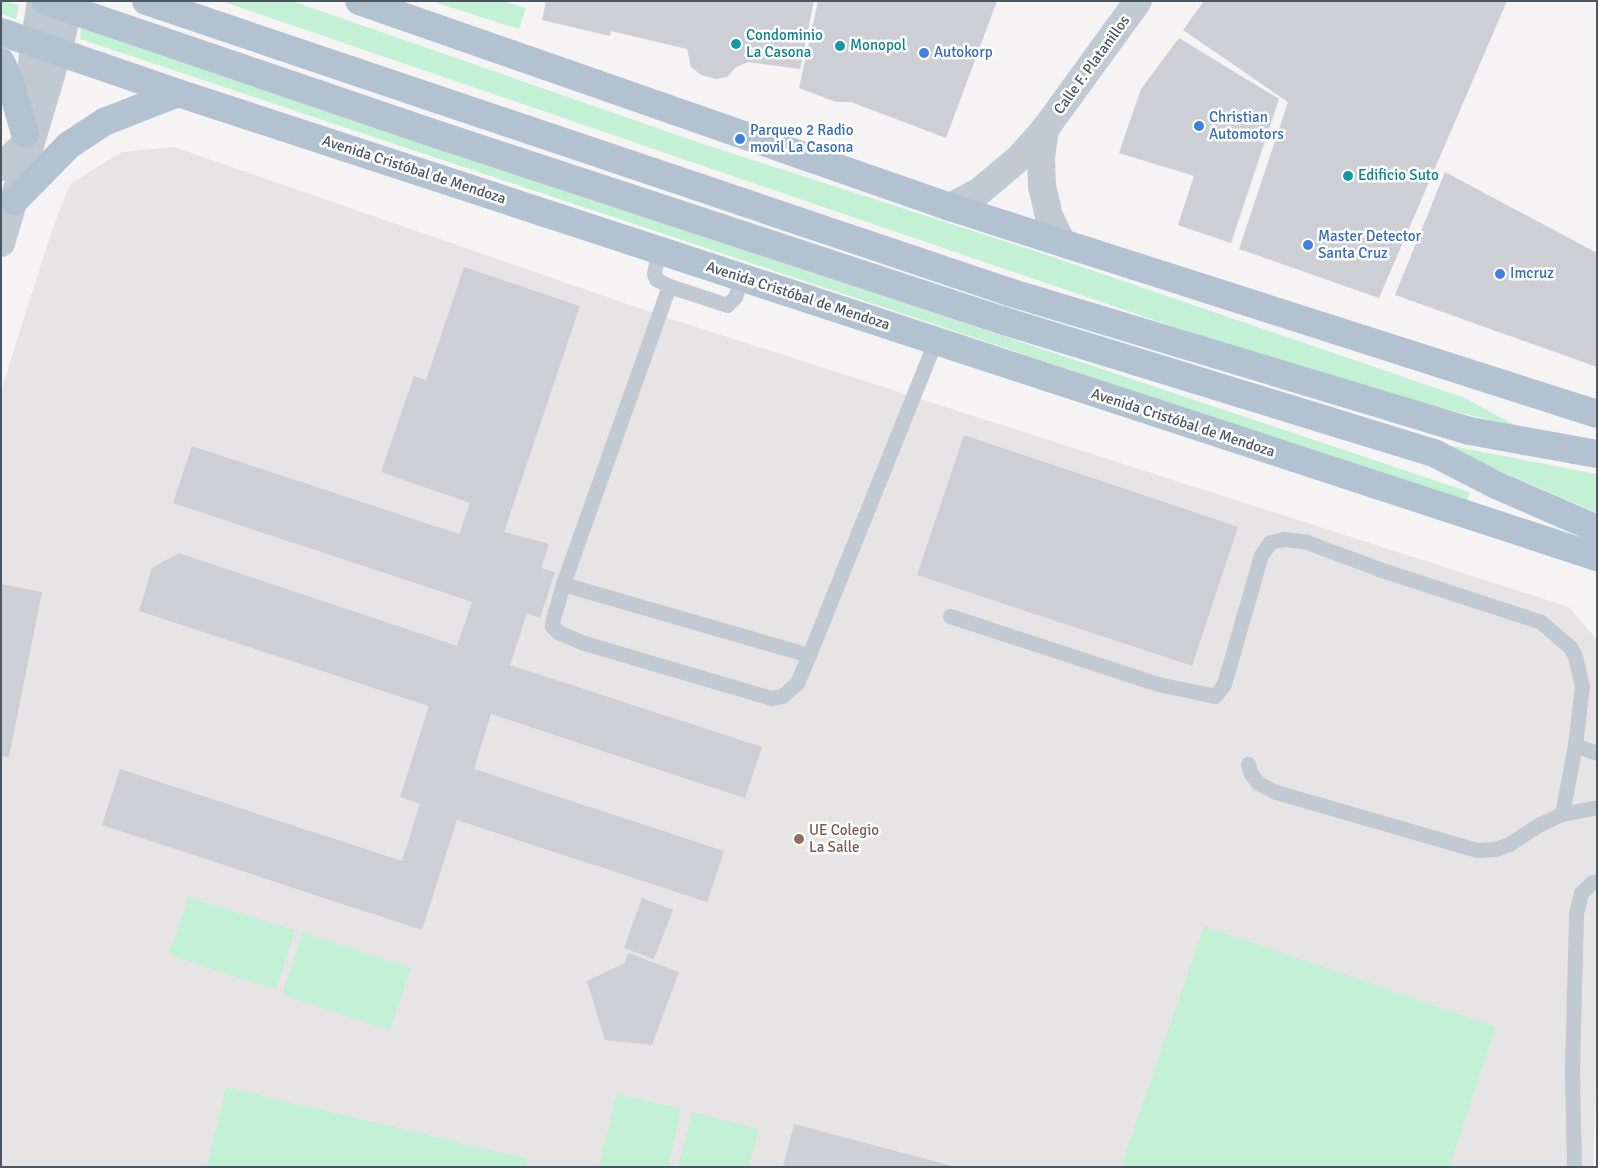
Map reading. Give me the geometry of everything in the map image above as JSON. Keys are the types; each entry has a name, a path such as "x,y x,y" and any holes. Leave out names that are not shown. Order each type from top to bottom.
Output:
{"main road":[{"path":"146,1 1009,292 1470,431 1597,454"},
{"path":"359,1 950,207 1597,414"},
{"path":"61,4 442,136 1001,320 1434,453 1496,485 1597,529"},
{"name":"Avenida Cristóbal de Mendoza","path":"1,32 178,93 935,341 1591,559"},
{"path":"1,62 10,81 24,140"},
{"path":"14,201 69,145 104,122 178,93"}],"street":[{"path":"1,243 14,201 46,48 41,1"},
{"name":"Calle F. Platanillos","path":"950,207 1003,174 1045,129 1138,1"},
{"path":"14,201 24,140 46,48 61,4"},
{"name":"Calle F. Platanillos","path":"1045,129 1041,158 1042,186 1049,216 1061,241"},
{"path":"1,167 24,140"}],"lane":[{"path":"660,251 654,273 656,279 670,286 727,305 735,297 741,278"},
{"path":"670,286 564,584 552,626 558,632 581,642 771,698 782,696 797,683 935,341"},
{"path":"950,616 1158,684 1215,696 1224,684 1262,555 1270,542 1284,539 1308,542 1414,581 1540,622 1570,647 1575,656 1582,686 1575,745 1562,814"},
{"path":"564,584 809,654"},
{"path":"1575,745 1597,753"},
{"path":"1248,764 1251,774 1258,783 1276,792 1477,850 1495,849 1509,844 1538,824 1562,814 1597,807"},
{"path":"1574,1167 1572,1069 1576,913 1581,893 1592,882 1597,880"}],"shaded area":[{"name":"UE Colegio La Salle","path":"174,147 659,315 1569,607 1597,640 1597,1038 1593,1167 1,1167 1,391 51,233 70,184 122,152"}],"green space":[{"path":"1,1 19,5 16,19 1,14"},
{"path":"221,1 292,1 703,144 1044,254 1465,398 1520,428 1312,374"},
{"path":"438,1 503,1 526,8 519,29 437,3"},
{"path":"81,27 1469,492 1467,502 80,39"},
{"path":"1436,443 1597,474 1597,513"},
{"path":"188,897 295,931 276,989 169,955"},
{"path":"1204,926 1496,1027 1449,1167 1121,1167"},
{"path":"303,932 411,968 390,1030 282,994"},
{"path":"226,1087 528,1159 527,1167 207,1167"},
{"path":"617,1094 681,1109 668,1167 599,1167"},
{"path":"692,1112 759,1129 749,1167 678,1167"}],"building":[{"name":"Condominio La Casona","path":"546,1 814,1 800,69 748,62 736,67 727,77 716,79 701,75 691,67 687,49 611,31 610,36 542,20"},
{"name":"Autokorp","path":"818,1 997,1 946,138 851,102 836,102 799,88"},
{"name":"Edificio Suto","path":"1204,1 1507,1 1379,298 1239,249 1288,102 1183,30"},
{"name":"Christian Automotors","path":"1179,38 1279,99 1231,243 1178,225 1194,176 1119,153 1141,89"},
{"name":"Imcruz","path":"1445,172 1597,253 1597,367 1395,295"},
{"path":"464,267 580,306 504,532 549,544 541,568 555,572 540,618 527,613 510,665 762,747 745,798 491,714 474,769 724,851 707,902 457,820 422,930 102,825 120,769 402,861 420,804 400,797 429,706 139,611 152,568 179,553 457,646 472,602 173,503 192,446 459,534 470,503 381,472 414,376 426,380"},
{"path":"964,435 1238,527 1192,666 917,575"},
{"path":"1,584 42,592 9,757 1,756"},
{"path":"642,898 673,910 654,959 624,948"},
{"path":"628,953 679,972 652,1045 605,1040 587,981 625,963"},
{"path":"794,1124 952,1166 952,1167 783,1167"}],"place":[{"name":"Condominio La Casona","path":"736,44"},
{"name":"Monopol","path":"840,46"},
{"name":"Autokorp","path":"924,53"},
{"name":"Christian Automotors","path":"1199,126"},
{"name":"Parqueo 2 Radio movil La Casona","path":"740,139"},
{"name":"Edificio Suto","path":"1348,176"},
{"name":"Master Detector Santa Cruz","path":"1308,245"},
{"name":"Imcruz","path":"1500,274"},
{"name":"UE Colegio La Salle","path":"799,839"}]}
